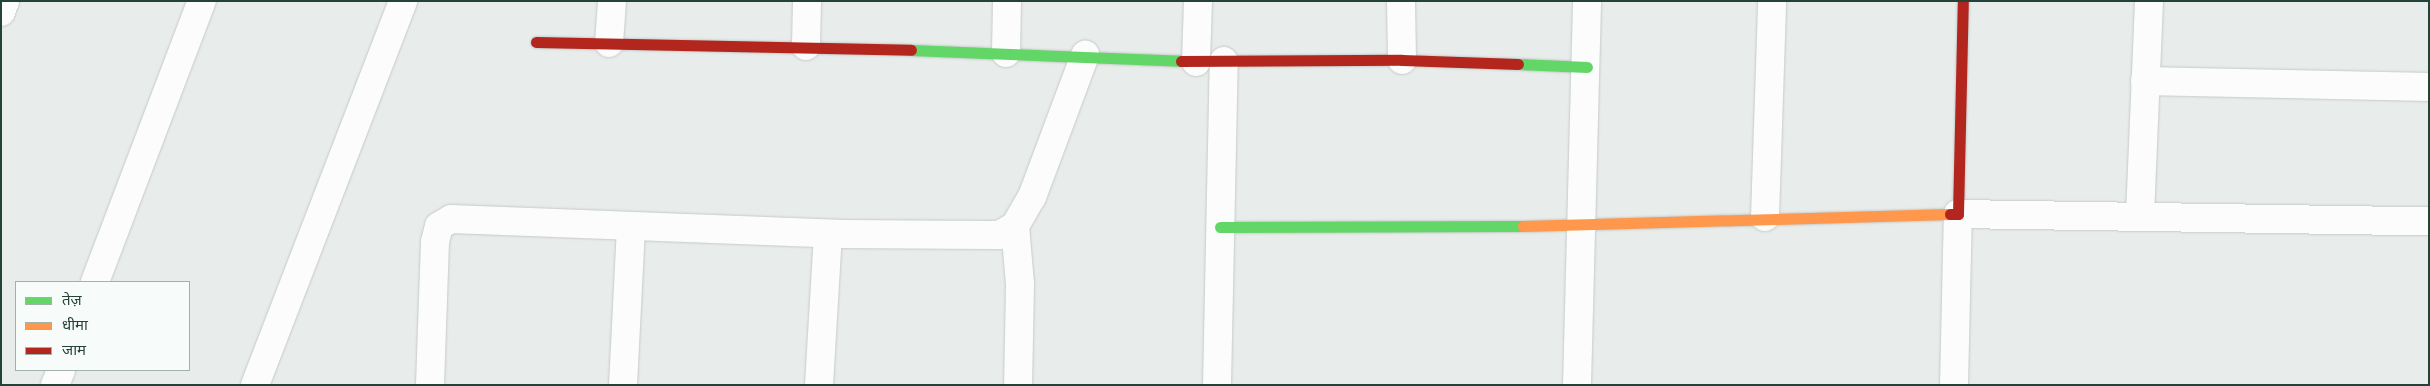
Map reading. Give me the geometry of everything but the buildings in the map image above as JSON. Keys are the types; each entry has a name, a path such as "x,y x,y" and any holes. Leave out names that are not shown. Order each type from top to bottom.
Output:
{"street":[{"path":"1,12 5,1"},
{"path":"95,281 202,1"},
{"path":"255,385 403,1"},
{"path":"609,43 612,1"},
{"path":"806,46 807,1"},
{"path":"1006,53 1007,1"},
{"path":"1196,62 1198,1"},
{"path":"1401,1 1402,60"},
{"path":"1577,385 1588,1"},
{"path":"1765,217 1772,1"},
{"path":"1954,385 1963,1"},
{"path":"2140,216 2149,1"},
{"path":"536,42 806,46 1196,62 1402,60 1587,67"},
{"path":"430,385 435,242 439,226 451,219 828,234 999,235 1015,226 1032,196 1085,56"},
{"path":"1217,385 1224,61"},
{"path":"2145,82 2429,87"},
{"path":"1220,227 1583,226 1765,217 1958,214 2429,221"},
{"path":"623,385 631,226"},
{"path":"1015,226 1020,284 1018,385"},
{"path":"819,385 828,234"},
{"path":"55,385 61,371"}],"traffic: fast":[{"path":"911,50 1181,61"},
{"path":"1518,64 1587,67"},
{"path":"1220,227 1523,226"}],"traffic: slow":[{"path":"1523,226 1950,214"}],"traffic: jam":[{"path":"1950,214 1958,214 1963,1"},
{"path":"536,42 911,50"},
{"path":"1181,61 1402,60 1518,64"}]}
